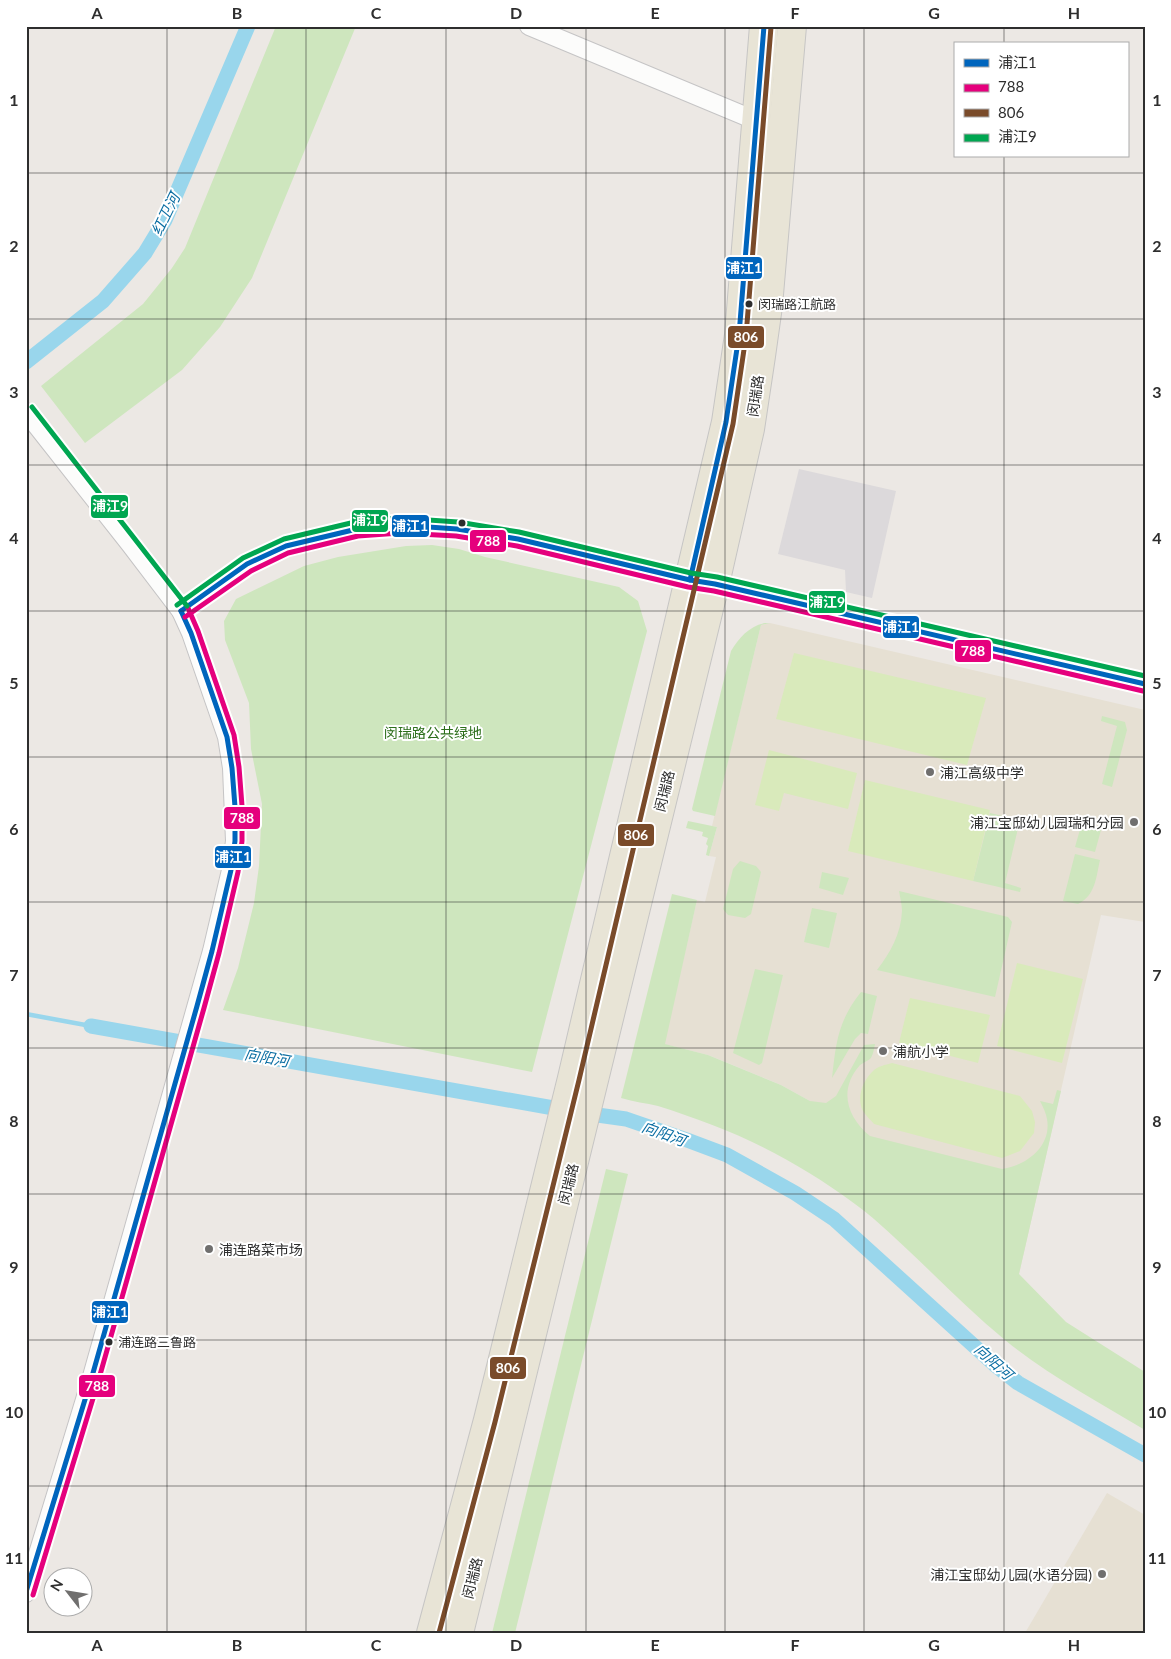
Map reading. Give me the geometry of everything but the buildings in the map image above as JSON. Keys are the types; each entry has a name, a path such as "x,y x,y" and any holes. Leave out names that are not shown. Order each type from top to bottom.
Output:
{"main road":[{"name":"闵瑞路","path":"702,582 740,335 764,26"},
{"name":"闵瑞路","path":"431,1633 488,1420 567,1143 702,582 750,429 768,296 792,26"},
{"name":"闵瑞路","path":"459,1633 567,1143"}],"street":[{"path":"529,26 757,121"},
{"path":"26,412 181,611 191,634 227,737 235,807 235,841 231,870 212,951 91,1380 26,1593"},
{"path":"181,611 247,564 286,546 357,529 400,525 457,529 518,539 1145,684"}],"shaded area":[{"path":"799,469 896,491 872,598 846,592 845,570 778,554"},
{"path":"770,623 1145,710 1145,922 1101,915 1019,1274 810,1101 781,1085 708,1055 664,1044 697,900 705,902 716,857 709,856 717,827 712,826 761,625"},
{"name":"浦江宝邸幼儿园(水语分园)","path":"1107,1493 1145,1515 1145,1633 1025,1633"}],"green space":[{"path":"276,26 356,26 252,278 220,327 182,370 85,443 41,386 143,304 172,268 185,248"},
{"name":"闵瑞路公共绿地","path":"432,545 459,549 485,557 619,587 638,601 647,631 532,1072 223,1010 238,968 254,903 259,866 262,804 251,749 249,703 225,640 224,621 236,599 304,566 338,557 406,546"},
{"path":"765,623 770,623 761,625 715,816 693,811 731,651 745,633 754,627"},
{"path":"794,653 986,698 967,765 776,719"},
{"path":"1102,716 1125,722 1127,730 1112,787 1102,784 1117,726 1101,721"},
{"path":"769,750 857,773 848,809 784,793 779,811 755,805"},
{"path":"865,780 990,810 973,881 848,851"},
{"path":"990,813 1020,820 1005,883 1021,888 1020,892 973,881"},
{"path":"688,821 717,827 709,856 706,855 708,838 702,836 703,832 686,828"},
{"path":"1081,826 1101,830 1095,852 1075,847"},
{"path":"1075,854 1100,860 1092,891 1078,904 1063,901"},
{"path":"740,861 756,866 761,872 751,914 745,918 728,915 723,909 733,869"},
{"path":"822,872 849,878 843,895 819,888"},
{"path":"899,891 1008,917 1012,922 995,997 877,970 890,950 899,928 902,911"},
{"path":"672,894 697,900 665,1044 708,1055 781,1085 810,1101 826,1103 836,1096 864,1045 875,1044 871,1058 860,1065 853,1074 847,1093 851,1112 862,1129 870,1136 1002,1169 1028,1159 1041,1146 1047,1129 1047,1117 1040,1101 1053,1104 1057,1090 1061,1091 1019,1274 1066,1322 1145,1372 1145,1430 1021,1353 971,1311 874,1219 821,1180 772,1152 724,1130 658,1106 621,1098"},
{"path":"812,908 837,913 829,948 804,942"},
{"path":"1017,963 1083,979 1062,1063 997,1046"},
{"path":"755,969 783,975 762,1063 759,1065 733,1053"},
{"path":"861,992 877,996 868,1034 861,1033 855,1039 832,1078 839,1032 847,1013"},
{"path":"910,998 990,1015 978,1063 899,1043"},
{"path":"892,1063 1020,1096 1032,1111 1035,1122 1034,1133 1020,1151 1002,1158 874,1124 864,1113 860,1095 866,1079 873,1071"},
{"path":"606,1169 628,1174 515,1633 492,1633"}],"waterway":[{"name":"红卫河","path":"26,362 103,301 145,253 165,220 248,26"},
{"path":"26,1014 91,1026"},
{"name":"向阳河","path":"91,1026 576,1112 626,1119 727,1155 795,1193 834,1219 994,1364 1018,1383 1145,1455"}],"transit line":[{"name":"浦江1","path":"690,580 726,422 739,335 764,26"},
{"name":"806","path":"439,1633 495,1422 579,1080 733,424 746,336 771,27"},
{"name":"浦江9","path":"32,407 187,606"},
{"name":"浦江9","path":"177,605 243,558 284,539 355,522 399,518 458,522 519,532 1145,676"},
{"name":"浦江1","path":"181,611 247,564 286,546 357,529 400,525 457,529 518,539 1145,684"},
{"name":"788","path":"185,617 251,571 288,553 358,536 400,533 456,536 517,546 1143,691"},
{"name":"788","path":"33,1595 98,1382 204,1008 238,872 242,841 242,806 234,735 198,631 188,608"},
{"name":"浦江1","path":"26,1592 91,1380 197,1006 231,870 235,841 235,807 227,737 191,633 181,611"}],"place":[{"name":"闵瑞路江航路","path":"749,304"},
{"name":"浦江高级中学","path":"930,772"},
{"name":"浦江宝邸幼儿园瑞和分园","path":"1134,822"},
{"name":"浦航小学","path":"883,1051"},
{"name":"浦连路菜市场","path":"209,1249"},
{"name":"浦连路三鲁路","path":"109,1342"},
{"name":"浦江宝邸幼儿园(水语分园)","path":"1102,1574"}]}
